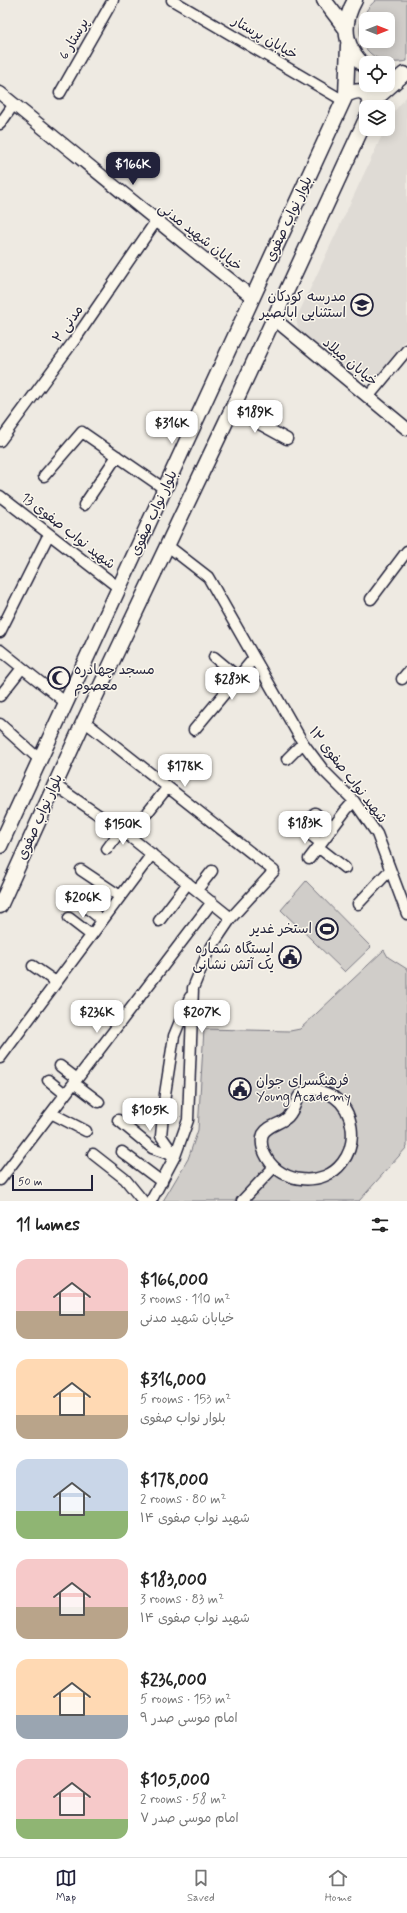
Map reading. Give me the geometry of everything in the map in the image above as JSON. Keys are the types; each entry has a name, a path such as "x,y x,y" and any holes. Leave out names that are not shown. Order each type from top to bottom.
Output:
{"main road":[{"path":"324,0 346,29"},
{"path":"346,29 349,12 356,0"},
{"name":"بلوار نواب صفوی","path":"0,846 65,702 166,490 252,297 345,98 348,45 346,29"},
{"path":"348,45 359,62"},
{"path":"395,75 405,74"},
{"path":"376,100 405,74"},
{"path":"345,98 356,91 364,92 369,97 370,100"},
{"name":"بلوار نواب صفوی","path":"0,906 54,785 168,546 359,134"}],"street":[{"name":"پرستار 6","path":"60,93 112,0"},
{"name":"خیابان پرستار","path":"172,0 345,98"},
{"name":"خیابان شهید مدنی","path":"0,93 86,162 156,221 252,297"},
{"path":"0,124 14,104"},
{"name":"مدنی ۲","path":"0,441 76,338 156,221"},
{"name":"خیابان میلاد","path":"273,318 407,429"},
{"path":"368,397 407,350"},
{"path":"232,409 287,438"},
{"path":"44,476 82,432 166,490"},
{"path":"84,505 117,456"},
{"name":"شهید نواب صفوی 13","path":"0,496 119,588"},
{"path":"0,632 49,534"},
{"name":"شهید نواب صفوی ۱۲","path":"168,546 208,576 303,743 324,771 354,801 377,834 407,914"},
{"path":"371,599 407,552"},
{"path":"0,650 65,702"},
{"path":"214,657 238,677"},
{"path":"194,730 254,658"},
{"path":"0,696 22,668"},
{"path":"84,721 274,871 231,918 208,952 174,1036 165,1094 161,1136 175,1156"},
{"path":"0,724 40,760"},
{"path":"286,759 303,743"},
{"path":"54,785 125,833 231,918"},
{"path":"107,849 125,833 167,788"},
{"path":"309,859 354,801"},
{"path":"315,813 333,828"},
{"path":"303,829 345,868"},
{"path":"0,1058 152,854"},
{"path":"81,870 120,896"},
{"path":"358,904 390,870"},
{"path":"197,890 212,871"},
{"path":"159,921 188,883"},
{"path":"77,900 102,920"},
{"path":"0,1180 212,902"},
{"path":"69,918 91,935"},
{"path":"33,966 56,982"},
{"path":"151,1201 175,1156 188,1120 193,988"},
{"path":"60,1066 98,1102"},
{"path":"48,1080 65,1094"},
{"path":"314,1089 333,1097 342,1104 348,1113 352,1128 348,1154 342,1163 329,1174 311,1179 298,1179 285,1175 274,1167 264,1152 262,1138 264,1133 287,1118 292,1112 299,1094 304,1091 314,1089"},
{"path":"51,1113 86,1131"},
{"path":"118,1120 152,1148 175,1156"},
{"path":"122,1152 162,1182"},
{"path":"93,1154 125,1179 143,1201"},
{"path":"242,1201 274,1167"}],"shaded area":[{"path":"376,0 407,0 407,61 395,62 395,56 375,56 370,53 366,48 395,48 395,12 366,12"},
{"path":"407,96 407,338 371,384 299,332 296,319 382,136 395,136 395,111"},
{"name":"استخر غدیر","path":"306,881 371,947 345,972 281,910"},
{"path":"384,950 388,957 407,969 407,1147 359,1201 163,1201 188,1159 198,1130 204,1029 290,1031 300,1029"}],"place":[{"name":"مدرسه کودکان استثنایی ابابصیر","path":"362,305"},
{"name":"مسجد چهادره معصوم","path":"59,678"},
{"name":"استخر غدیر","path":"327,929"},
{"name":"ایستگاه شماره یک آتش نشانی","path":"290,957"},
{"name":"فرهنگسرای جوان Young Academy","path":"240,1089"}]}
